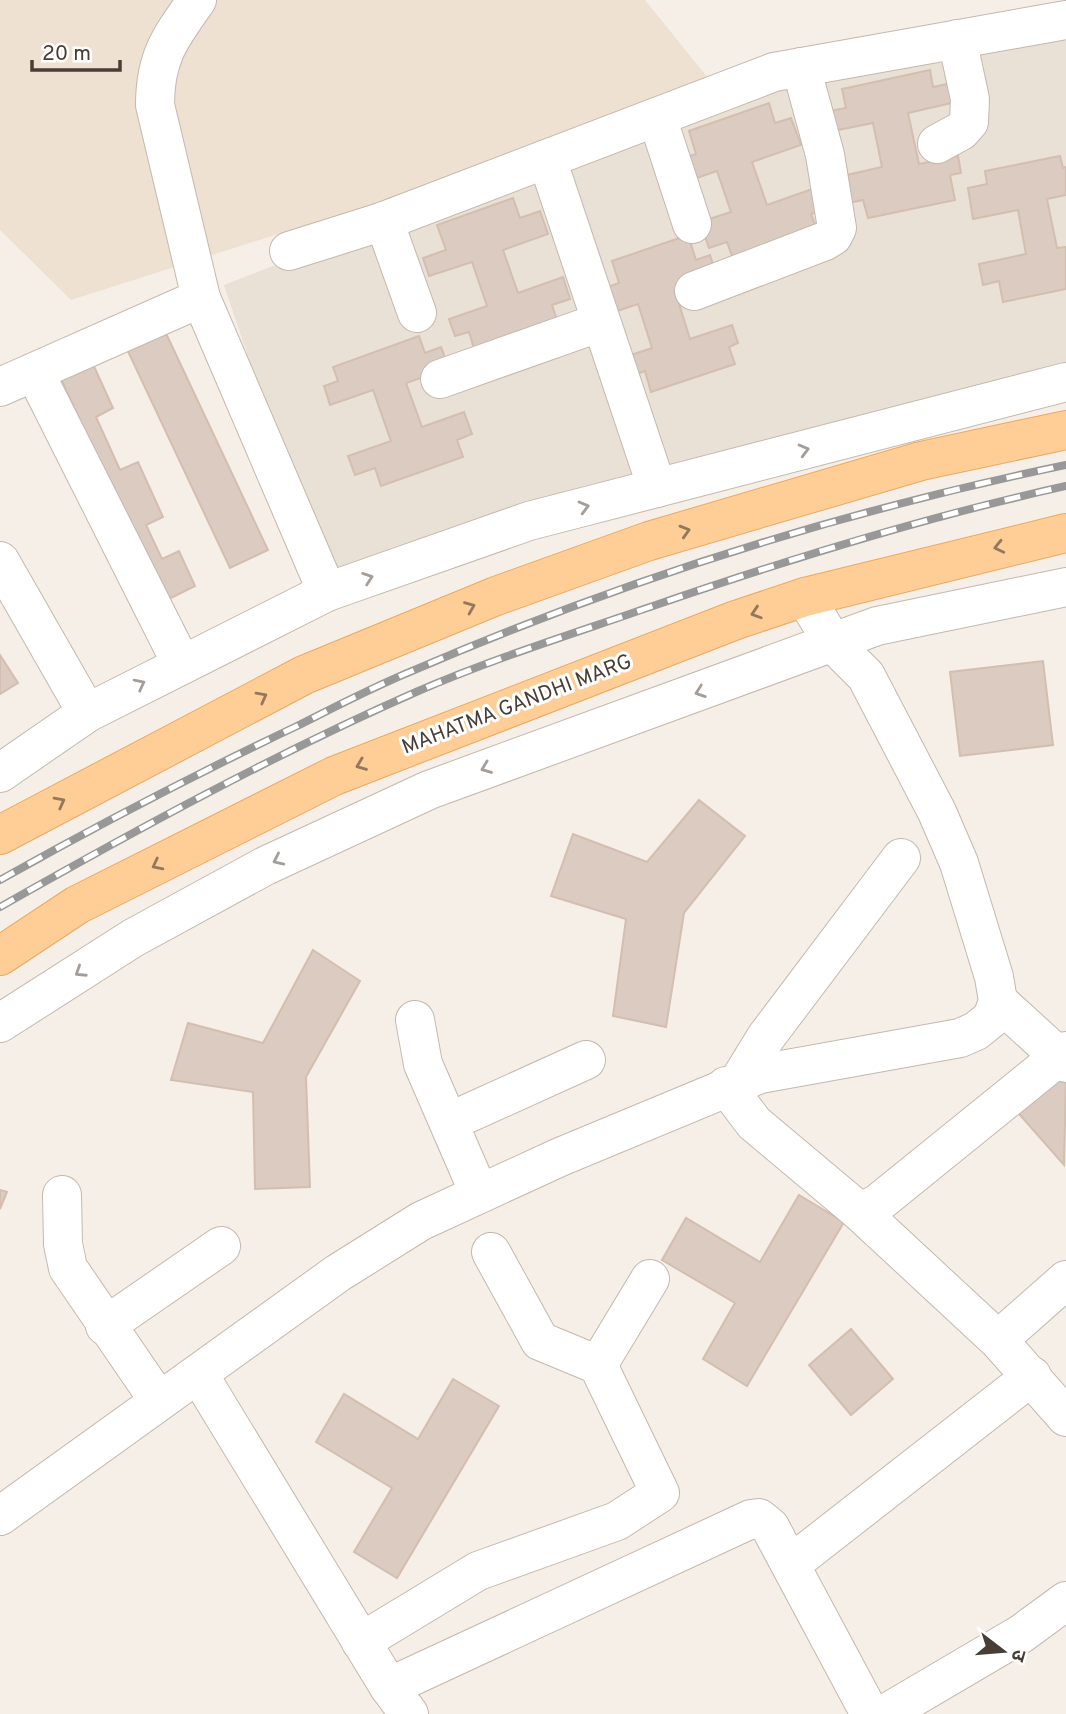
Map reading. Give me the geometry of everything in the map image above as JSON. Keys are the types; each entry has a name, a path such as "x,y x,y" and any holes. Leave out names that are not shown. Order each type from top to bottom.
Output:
{"main road":[{"path":"0,835 304,675 496,596 649,541 921,461 1066,430"},
{"name":"MAHATMA GANDHI MARG","path":"0,956 77,905 334,776 736,620 805,597 1066,533"}],"street":[{"path":"197,0 161,52 155,80 155,105 201,298 327,592"},
{"path":"289,251 384,221 774,72 957,40 1064,28"},
{"path":"937,144 961,131 969,122 970,99 957,40"},
{"path":"694,291 825,241 833,236 837,228 825,155 801,67"},
{"path":"657,117 692,224"},
{"path":"547,159 657,488"},
{"path":"384,221 417,313"},
{"path":"0,387 201,298"},
{"path":"440,379 601,322"},
{"path":"35,373 181,663"},
{"path":"0,773 87,713 181,663 327,592 529,521 1066,382"},
{"path":"0,561 87,713"},
{"path":"0,1023 134,938 217,892 265,866 416,795 833,643 916,616 1066,587"},
{"path":"0,1516 159,1401 200,1375 338,1273 421,1221 479,1193 760,1074 960,1038 976,1031 992,1018 998,1001 994,977 960,863 937,812 866,676 833,643 805,597"},
{"path":"733,1084 901,858"},
{"path":"860,1212 877,1204 1064,1057 998,1001"},
{"path":"415,1020 423,1064 479,1193"},
{"path":"449,1122 586,1060"},
{"path":"733,1084 754,1123 860,1212 998,1340 1066,1417"},
{"path":"62,1195 63,1244 68,1268 105,1326 159,1401"},
{"path":"105,1326 221,1245"},
{"path":"361,1642 478,1571 617,1521 660,1493 598,1365 540,1341 491,1252"},
{"path":"598,1365 650,1279"},
{"path":"998,1340 1066,1280"},
{"path":"200,1375 399,1701 751,1519 759,1518 771,1527 870,1714"},
{"path":"791,1564 1032,1376"},
{"path":"885,1714 1021,1634 1066,1601"}],"shaded area":[{"path":"0,0 645,0 720,93 71,300 0,230"},
{"path":"1066,20 1066,382 327,592 224,285 657,117"}],"building":[{"path":"930,70 933,87 952,83 956,102 908,113 919,164 958,156 961,173 950,175 955,200 868,218 863,200 848,203 842,176 882,167 873,123 828,132 824,112 846,108 842,89"},
{"path":"769,103 775,123 791,118 801,145 752,162 767,205 815,188 823,210 811,214 817,230 733,259 727,242 709,248 700,222 731,212 717,171 685,182 678,160 696,154 689,131"},
{"path":"1060,156 1063,168 1066,167 1066,195 1047,199 1057,248 1066,247 1066,289 1003,302 999,281 983,285 979,264 1026,254 1018,210 973,219 968,188 987,184 985,171"},
{"path":"513,198 520,218 540,211 548,234 503,250 518,293 563,277 570,299 552,305 560,329 477,358 469,332 455,336 449,319 487,306 472,262 429,276 423,258 446,250 437,225"},
{"path":"688,235 696,260 710,255 717,278 675,291 690,339 732,325 738,343 729,347 735,364 651,392 645,371 628,377 622,358 652,348 638,304 608,314 599,290 619,283 612,261"},
{"path":"163,327 268,550 230,568 125,345"},
{"path":"419,336 425,353 441,347 449,368 406,383 422,427 464,412 472,434 457,440 463,457 381,486 375,468 355,475 348,456 391,441 373,390 330,405 324,386 338,381 333,367"},
{"path":"87,351 113,408 96,417 120,470 138,462 163,517 146,525 162,559 179,551 195,586 163,602 55,366"},
{"path":"0,655 18,683 0,694"},
{"path":"1043,661 1053,745 960,756 950,672"},
{"path":"699,800 745,836 684,913 666,1027 613,1016 626,919 551,896 573,834 647,862"},
{"path":"313,950 360,981 306,1077 310,1187 255,1189 253,1092 171,1080 188,1023 263,1043"},
{"path":"1057,1067 1066,1078 1064,1165 1012,1106"},
{"path":"0,1190 7,1192 0,1209"},
{"path":"799,1195 844,1222 747,1386 703,1359 735,1303 662,1260 686,1218 760,1262"},
{"path":"851,1329 893,1379 851,1415 809,1365"},
{"path":"453,1379 499,1406 397,1578 354,1552 392,1488 316,1442 344,1394 418,1439"}],"railway":[{"path":"0,880 147,800 354,697 491,638 652,578 816,527 982,483 1066,465"},
{"path":"0,907 257,767 445,680 562,637 804,556 961,511 1066,486"}]}
